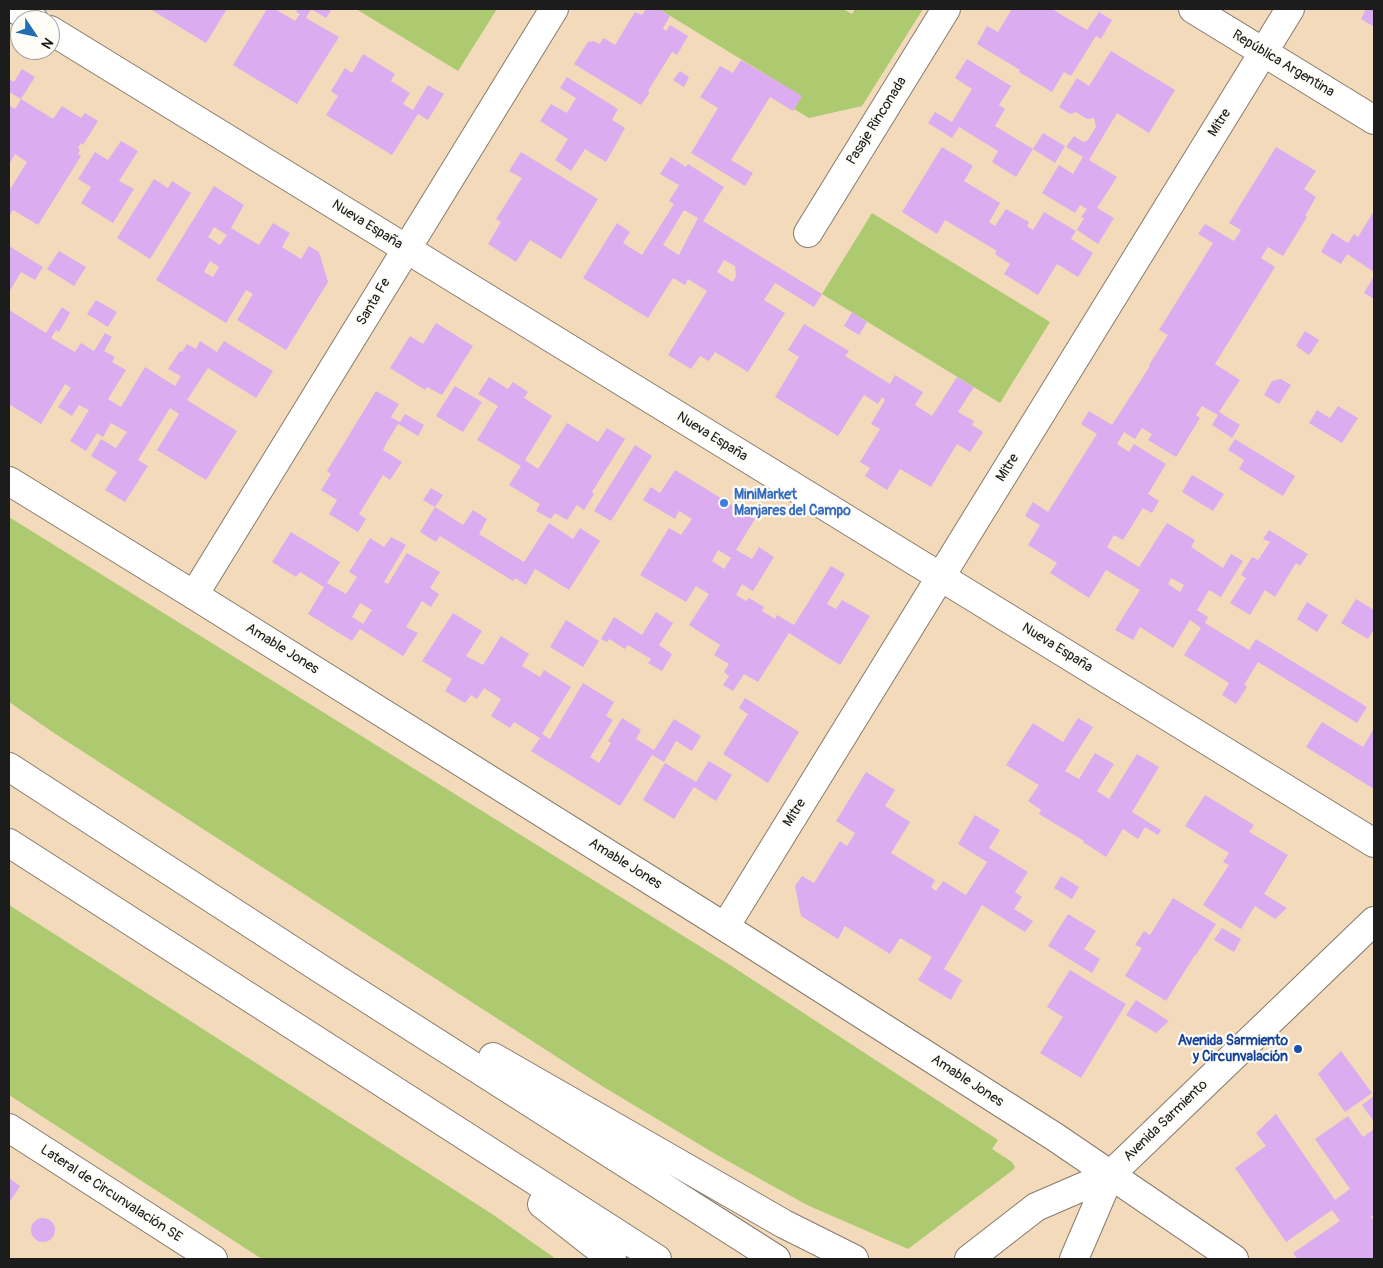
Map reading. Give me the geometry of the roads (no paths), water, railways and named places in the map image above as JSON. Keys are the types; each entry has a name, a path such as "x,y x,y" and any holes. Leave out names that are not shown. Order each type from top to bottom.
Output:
{"main road":[{"name":"Santa Fe","path":"194,595 554,9"},
{"name":"Pasaje Rinconada","path":"808,233 946,9"},
{"name":"República Argentina","path":"1193,9 1374,120"},
{"name":"Mitre","path":"725,927 1290,9"},
{"name":"Nueva España","path":"60,36 1374,843"},
{"name":"Amable Jones","path":"9,481 725,927 1055,1137 1234,1259"},
{"path":"9,755 75,809"},
{"path":"9,767 767,1253"},
{"path":"9,843 657,1259"},
{"path":"207,894 784,1224 854,1259"},
{"name":"Avenida Sarmiento","path":"969,1259 1036,1207 1110,1175 1374,921"},
{"path":"406,1099 612,1259"},
{"name":"Lateral de Circunvalación SE","path":"9,1128 213,1259"},
{"name":"Avenida Sarmiento","path":"1074,1259 1110,1175"}],"place":[{"name":"MiniMarket Manjares del Campo","path":"724,503"},
{"name":"Avenida Sarmiento y Circunvalación","path":"1298,1049"}]}
